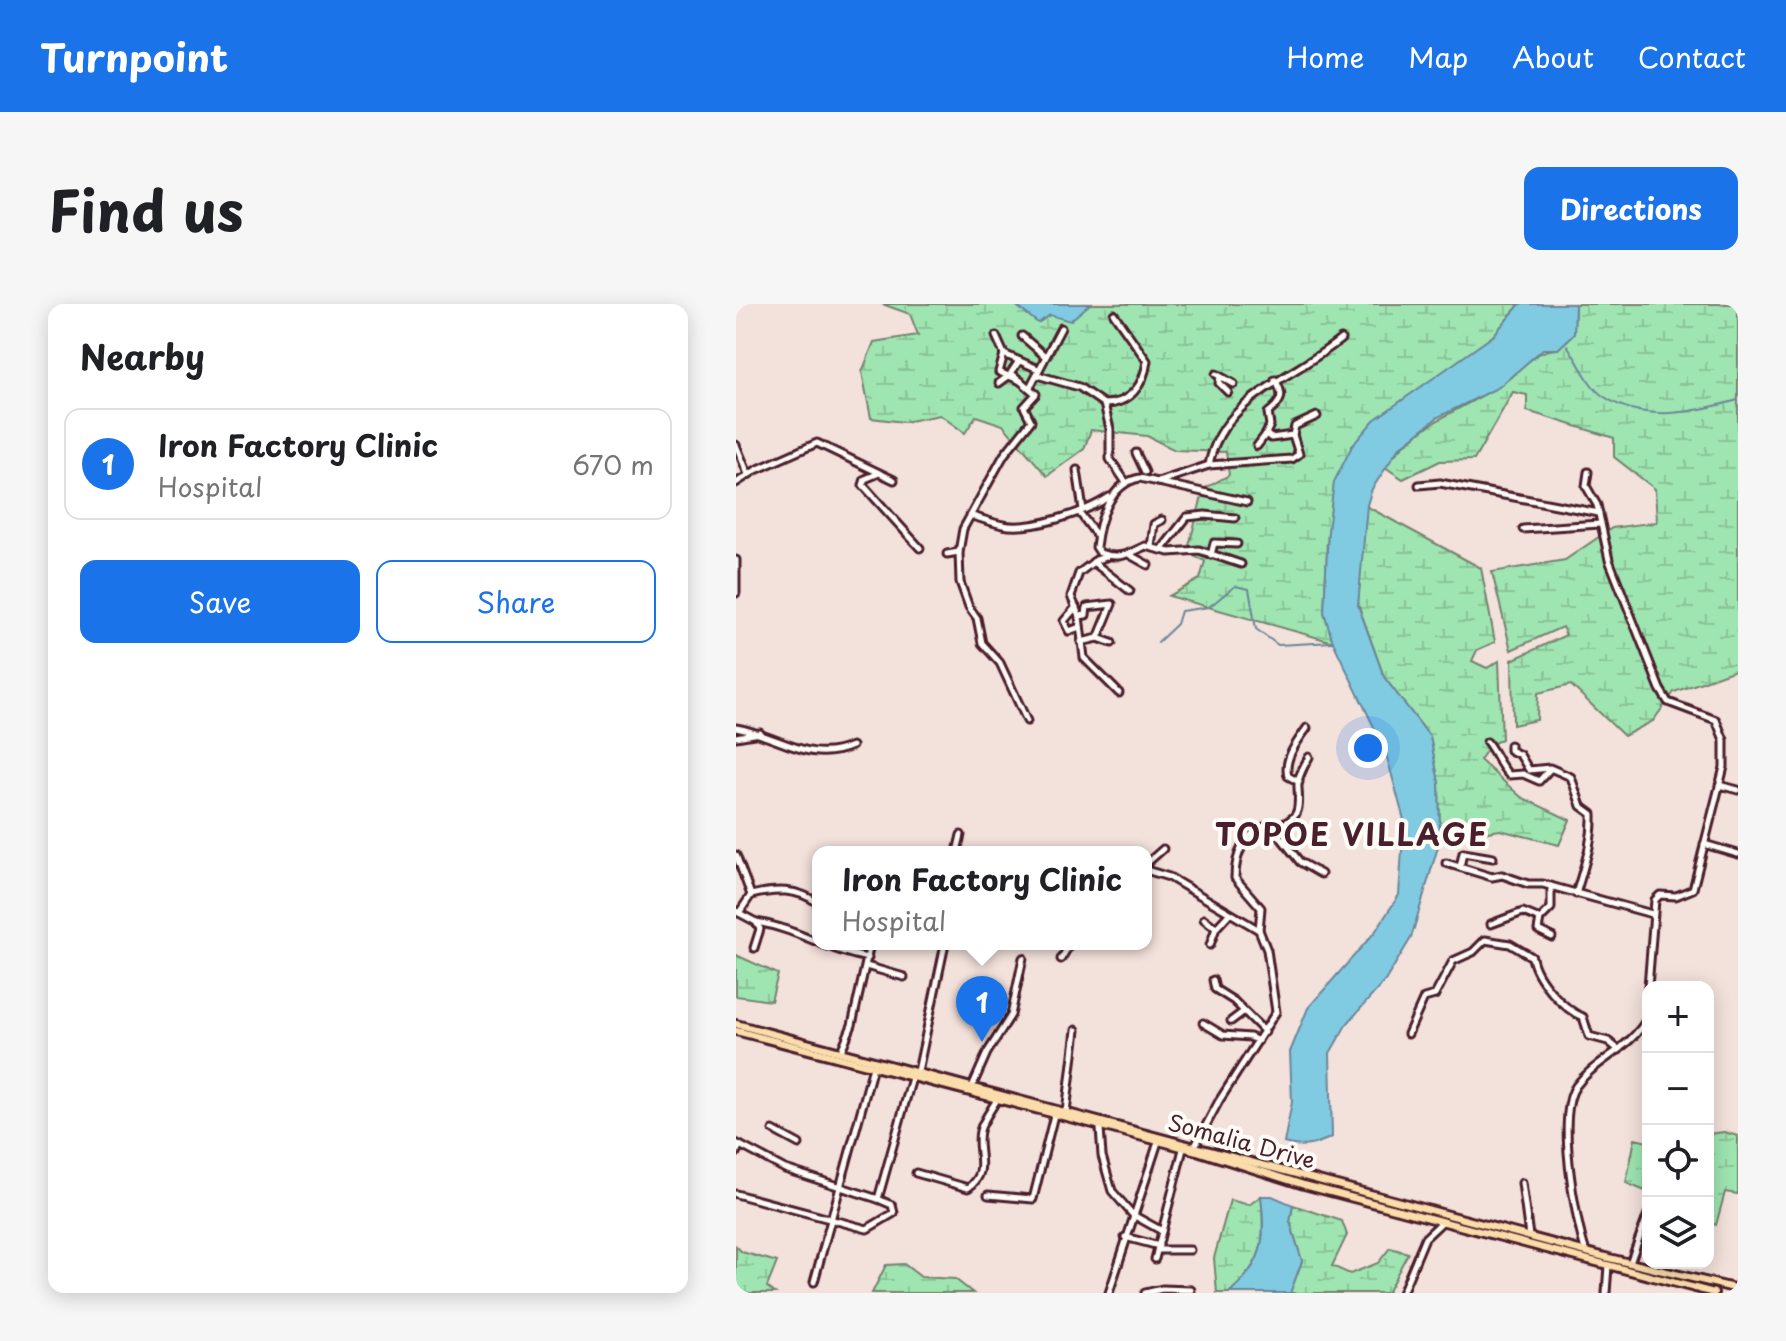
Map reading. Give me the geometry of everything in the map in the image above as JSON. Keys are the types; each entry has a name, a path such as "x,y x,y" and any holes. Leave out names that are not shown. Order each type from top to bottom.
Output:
{"main road":[{"name":"Somalia Drive","path":"736,1024 841,1051 996,1101 1714,1293"},
{"name":"Somalia Drive","path":"736,1031 873,1067 972,1087 1586,1252 1738,1289"}],"street":[{"path":"1104,404 1124,401 1139,388 1147,361 1114,314"},
{"path":"1030,387 1061,328"},
{"path":"996,336 1004,354 1038,372 1079,387 1104,404 1110,429 1110,459 1125,481"},
{"path":"1022,336 1045,356"},
{"path":"1209,465 1220,432 1246,403 1275,380 1306,365 1341,339"},
{"path":"1004,354 998,370 1007,377 1022,381"},
{"path":"1019,361 1011,373 1030,387 1036,396 1024,407 1031,421 1004,455 963,529 959,552 960,582 969,607 977,618 982,643 1000,663 1027,721"},
{"path":"1228,392 1219,383 1218,375 1234,384"},
{"path":"999,383 1007,377"},
{"path":"1257,446 1270,425 1268,413 1280,404 1282,397 1275,380"},
{"path":"1157,483 1209,465 1297,458 1300,451 1293,435 1295,426 1317,416"},
{"path":"1266,434 1271,438 1293,435"},
{"path":"736,483 748,474 817,443 894,480"},
{"path":"736,445 748,474"},
{"path":"1136,453 1145,472"},
{"path":"1077,470 1084,502 1081,512"},
{"path":"1588,472 1586,486 1592,491 1599,513 1609,560 1660,689 1668,702 1712,718 1719,724 1725,750 1693,889 1684,895 1657,897 1652,914 1648,981"},
{"path":"878,473 863,481 866,490 920,548"},
{"path":"972,516 1010,526 1081,512 1110,496 1125,481 1140,478 1247,502"},
{"path":"1419,485 1440,483 1599,513"},
{"path":"1094,561 1110,496"},
{"path":"1081,512 1098,537"},
{"path":"1166,551 1187,517 1235,518"},
{"path":"1151,547 1154,524 1162,520"},
{"path":"1523,529 1600,524"},
{"path":"1211,555 1214,543 1237,544"},
{"path":"1096,547 1100,553 1113,557"},
{"path":"1119,693 1087,664 1079,616 1071,596 1072,585 1079,573 1094,561 1130,555 1142,547 1166,551 1188,549 1241,564"},
{"path":"1166,551 1175,558"},
{"path":"947,554 959,552"},
{"path":"1130,555 1148,565"},
{"path":"736,560 736,593"},
{"path":"1094,561 1130,591"},
{"path":"1079,616 1086,615 1087,607 1112,604 1098,638"},
{"path":"1076,607 1064,621 1069,631 1080,627"},
{"path":"1081,642 1098,638 1112,643"},
{"path":"736,728 761,733 818,755 837,753 852,746"},
{"path":"1299,782 1288,776 1286,770 1289,758 1307,728"},
{"path":"736,737 761,733"},
{"path":"1487,742 1497,752 1502,769 1509,775 1523,774 1539,781 1550,768"},
{"path":"1510,745 1510,750 1520,755 1529,770 1550,768 1571,777 1581,806 1592,814 1592,847 1584,860 1576,894"},
{"path":"1274,829 1294,819 1298,812 1299,782 1309,757"},
{"path":"1719,785 1738,790"},
{"path":"1195,1146 1265,1032 1276,1004 1267,950 1259,930 1261,908 1238,884 1236,861 1251,834 1267,826 1274,829 1300,862 1321,874"},
{"path":"958,846 961,835"},
{"path":"1704,844 1738,854"},
{"path":"1152,859 1163,849"},
{"path":"1460,867 1463,853 1493,858"},
{"path":"736,855 739,875 751,895"},
{"path":"1446,863 1551,886 1652,914"},
{"path":"1152,872 1169,877 1259,930"},
{"path":"1551,886 1551,908 1540,919 1538,930 1552,937"},
{"path":"812,899 785,891 751,895 737,912 756,922 777,925 812,940"},
{"path":"1491,924 1523,912 1540,919"},
{"path":"1210,945 1216,928 1229,914"},
{"path":"1204,919 1216,928"},
{"path":"754,948 760,933 756,922"},
{"path":"1408,1034 1424,998 1435,995 1440,989 1453,961 1473,952 1485,940 1510,944 1532,957 1533,966 1563,1007 1583,1017 1589,1036 1608,1041 1619,1050"},
{"path":"837,950 868,958"},
{"path":"841,1051 852,1025 869,950"},
{"path":"878,1199 915,1076 944,950"},
{"path":"1061,959 1066,950"},
{"path":"972,1087 987,1053 1011,1015 1023,958"},
{"path":"866,966 904,977"},
{"path":"1213,980 1215,989"},
{"path":"1204,985 1234,1001 1265,1032"},
{"path":"1231,1021 1243,1012"},
{"path":"1203,1023 1223,1035 1245,1036 1258,1041"},
{"path":"1586,1252 1574,1193 1569,1101 1578,1083 1619,1050 1642,1024"},
{"path":"1066,1112 1076,1030"},
{"path":"814,1282 829,1217 873,1067"},
{"path":"916,1173 968,1188 975,1183 983,1157 980,1131 996,1101"},
{"path":"988,1195 1033,1199 1054,1115"},
{"path":"1100,1128 1108,1183 1133,1215 1162,1231"},
{"path":"773,1130 799,1144"},
{"path":"1109,1293 1158,1142"},
{"path":"736,1153 738,1144 785,1169 892,1205 894,1213 874,1227 862,1228 736,1194"},
{"path":"1155,1259 1183,1149"},
{"path":"1522,1183 1529,1236"},
{"path":"1402,1293 1425,1238 1442,1222"},
{"path":"1630,1263 1642,1230"},
{"path":"1125,1237 1158,1248 1190,1250"},
{"path":"1606,1293 1608,1266"},
{"path":"1145,1293 1162,1289 1191,1290"}],"green space":[{"path":"882,304 1520,304 1493,336 1428,385 1328,531 1324,612 1333,642 1169,596 1200,579 1205,561 1187,553 1204,489 1229,475 1226,452 1175,450 1147,436 1091,430 1084,449 1047,476 1003,425 976,416 965,433 940,415 904,422 871,418 862,372 874,342 918,335 910,314"},
{"path":"1575,304 1738,304 1738,669 1674,692 1653,721 1624,736 1571,685 1538,693 1537,720 1513,725 1512,660 1566,635 1562,627 1511,650 1492,572 1565,560 1612,528 1657,522 1655,489 1614,457 1614,438 1527,411 1527,395 1513,392 1474,460 1440,461 1403,479 1385,467 1408,441 1422,431 1504,383 1540,353 1558,349 1574,334"},
{"path":"1366,506 1481,568 1495,642 1477,650 1472,661 1487,668 1499,661 1502,739 1490,745 1480,760 1521,797 1570,820 1559,845 1500,830 1440,840 1439,783 1430,737 1384,677 1358,604"},
{"path":"736,955 778,974 771,1001 736,996"},
{"path":"1714,1133 1738,1136 1738,1194 1725,1192 1716,1225 1714,1224"},
{"path":"1635,1139 1642,1141 1642,1190 1626,1183"},
{"path":"1261,1196 1262,1239 1256,1261 1229,1293 1217,1293 1214,1258 1230,1200 1249,1205"},
{"path":"1293,1205 1342,1221 1347,1235 1332,1266 1350,1274 1378,1263 1390,1248 1408,1253 1387,1293 1290,1293 1302,1261 1290,1221"},
{"path":"736,1246 742,1252 777,1262 767,1287 775,1293 736,1293"},
{"path":"904,1264 921,1277 955,1279 973,1293 872,1293 886,1265"}],"water":[{"path":"1014,304 1090,304 1070,321 1050,315 1038,323"},
{"path":"1520,304 1575,304 1574,334 1558,349 1543,349 1499,387 1438,417 1399,448 1372,489 1367,505 1358,605 1384,677 1430,737 1439,783 1440,840 1411,938 1385,981 1346,1025 1330,1053 1332,1137 1308,1145 1284,1143 1292,1102 1290,1052 1308,1008 1375,932 1399,895 1404,820 1385,750 1333,642 1324,612 1334,482 1352,446 1374,420 1493,336"},
{"path":"1261,1196 1272,1196 1293,1205 1290,1222 1302,1261 1290,1293 1229,1293 1249,1272 1260,1250 1263,1226"}],"waterway":[{"path":"1567,345 1598,392 1619,405 1652,413 1670,413 1738,400"},
{"path":"1158,642 1177,624 1181,611 1209,607 1235,586 1249,589 1256,629 1278,645 1333,642"}],"place":[{"name":"Iron Factory Clinic","path":"982,1042"}],"district":[{"name":"TOPOE VILLAGE","path":"1352,833"}]}
